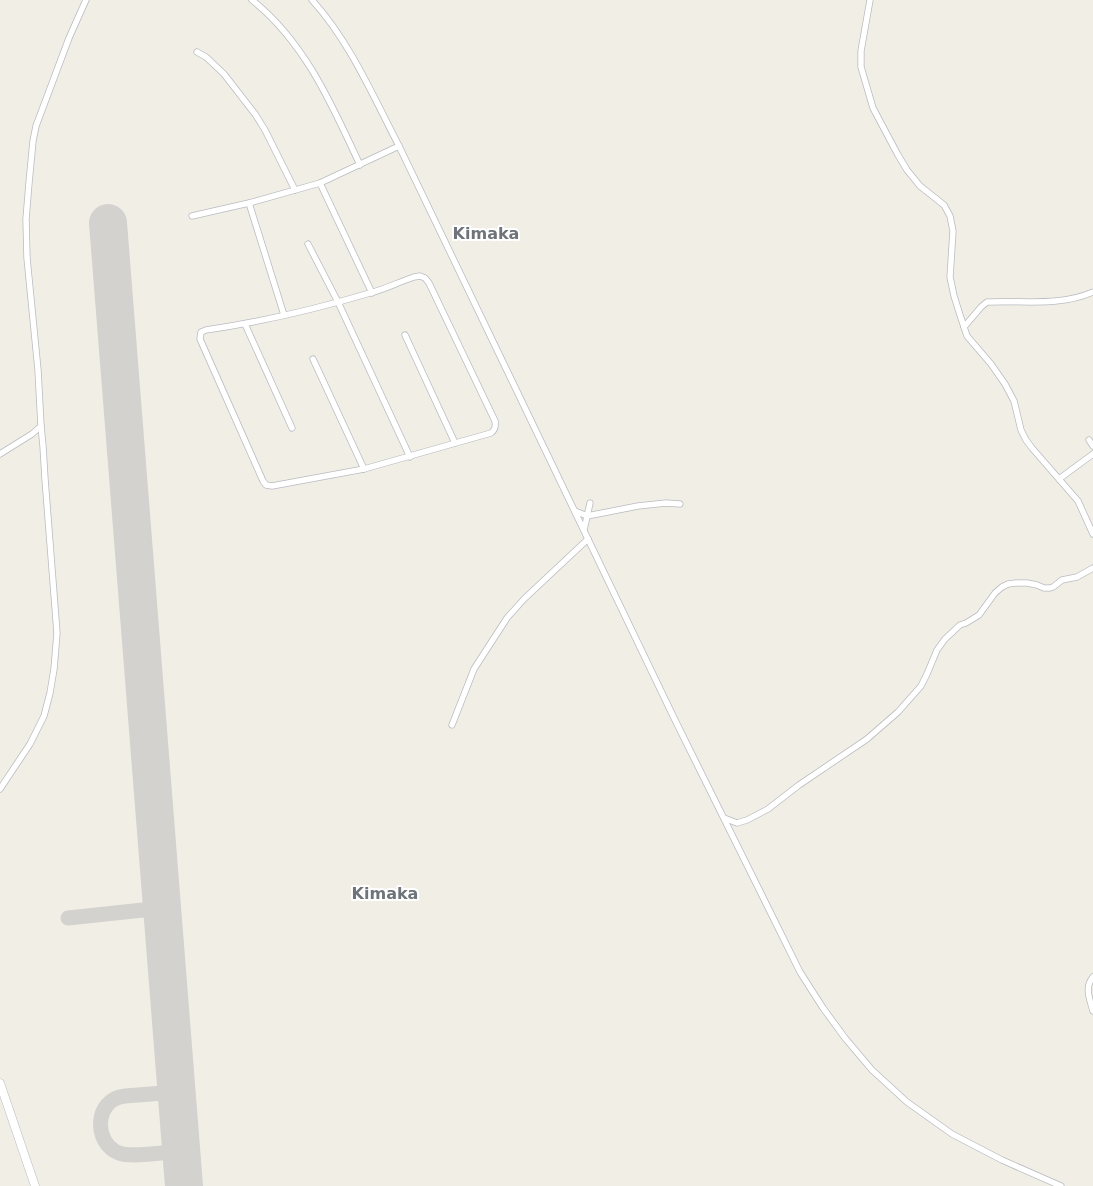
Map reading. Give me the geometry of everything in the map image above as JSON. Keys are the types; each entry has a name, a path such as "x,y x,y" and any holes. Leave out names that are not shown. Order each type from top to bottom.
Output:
{"main road":[{"path":"0,1083 35,1186"}],"street":[{"path":"0,789 30,744 44,716 54,669 57,633 45,488 38,370 27,258 26,219 28,182 36,126 86,0"},
{"path":"252,0 279,26 304,57 320,83 360,165"},
{"path":"312,0 340,36 399,146 675,720 800,972 845,1038 872,1070 907,1102 952,1134 1002,1160 1061,1186"},
{"path":"870,0 861,51 861,67 866,86 873,108 907,170 920,186 944,205 950,216 953,231 950,277 967,336 991,364 1014,401 1021,430 1026,440 1078,501 1093,534"},
{"path":"197,52 206,57 224,74 255,114 295,190"},
{"path":"192,216 249,203 320,182 399,146"},
{"path":"320,182 372,292"},
{"path":"249,203 284,315"},
{"path":"308,244 338,302 410,457"},
{"path":"420,276 425,278 495,421 495,430 491,434 364,469 272,486 266,485 200,339 201,332 245,324 338,302 414,277 420,276"},
{"path":"964,327 987,302 1063,301 1093,292"},
{"path":"245,324 292,428"},
{"path":"404,335 455,443"},
{"path":"313,359 364,469"},
{"path":"0,454 32,434 41,426"},
{"path":"1089,440 1093,446"},
{"path":"1059,479 1093,454"},
{"path":"584,530 590,502"},
{"path":"575,511 587,516 638,506 666,503 680,504"},
{"path":"452,725 474,669 507,618 524,599 588,538"},
{"path":"724,818 737,823 768,809 806,780 867,740 898,712 921,686 937,650 945,639 960,625 978,615 1002,587 1008,584 1022,583 1050,588 1062,580 1077,577 1093,568"},
{"path":"1093,976 1089,981 1088,994 1093,1011"}],"taxiway":[{"path":"68,918 162,908"},
{"path":"176,1092 125,1096 115,1099 107,1105 103,1113 101,1131 111,1148 119,1153 140,1155 181,1151"}],"runway":[{"path":"108,223 184,1186"}],"district":[{"name":"Kimaka","path":"486,233"},
{"name":"Kimaka","path":"385,893"}]}
